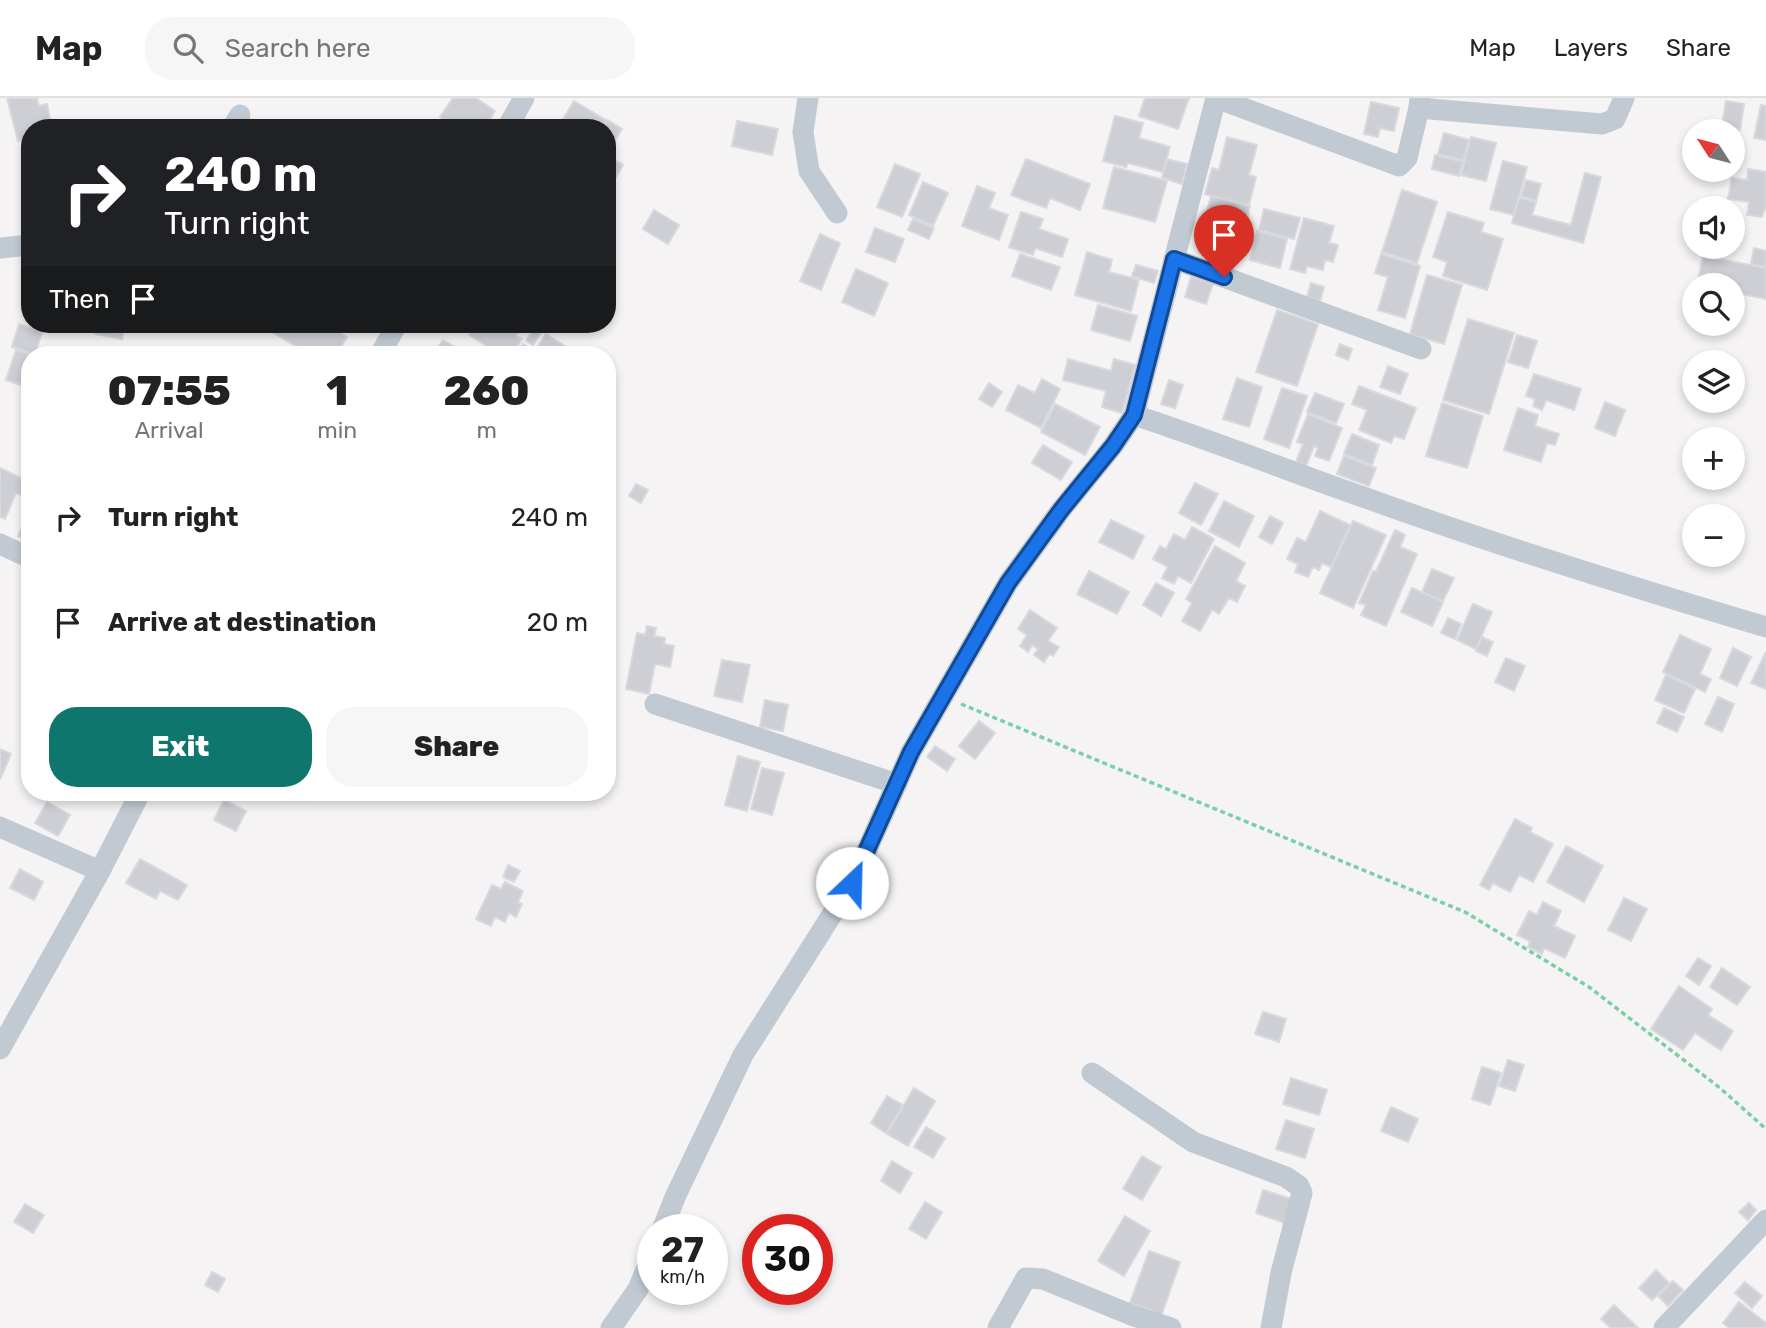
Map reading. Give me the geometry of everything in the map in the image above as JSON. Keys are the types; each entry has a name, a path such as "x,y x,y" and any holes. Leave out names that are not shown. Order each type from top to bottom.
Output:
{"street":[{"path":"512,119 524,98"},
{"path":"808,98 803,132 809,171 837,212"},
{"path":"668,1214 743,1055 852,883 911,752 1008,583 1134,415 1216,98 1399,166 1407,158 1420,103 1602,124 1615,119 1624,98"},
{"path":"0,248 21,246"},
{"path":"1174,259 1421,349"},
{"path":"1134,415 1362,497 1556,562 1766,627"},
{"path":"0,544 21,554"},
{"path":"655,705 897,784"},
{"path":"0,1049 100,872 136,801"},
{"path":"0,827 100,872"},
{"path":"1092,1073 1193,1142 1286,1177 1299,1186 1302,1193 1281,1273 1271,1328"},
{"path":"1664,1328 1766,1220"},
{"path":"998,1328 1026,1278 1043,1279 1171,1328"},
{"path":"611,1328 637,1290"}],"path":[{"path":"943,697 1465,912 1589,987 1720,1088 1766,1129"}],"building":[{"path":"7,98 37,98 39,106 47,104 50,119 21,119 21,140 18,141"},
{"path":"453,98 476,98 495,111 490,119 440,117"},
{"path":"1145,98 1189,98 1178,129 1139,116"},
{"path":"574,101 604,119 563,119"},
{"path":"1726,101 1744,104 1742,119 1723,119"},
{"path":"1371,102 1399,108 1394,131 1380,128 1378,137 1364,134"},
{"path":"1761,105 1766,106 1766,140 1754,138"},
{"path":"1115,116 1143,123 1139,138 1170,147 1163,172 1128,163 1126,167 1103,161"},
{"path":"737,121 778,129 772,155 732,146"},
{"path":"616,125 622,129 616,139"},
{"path":"1444,133 1469,140 1463,160 1438,154"},
{"path":"1227,137 1257,145 1249,175 1256,177 1249,205 1205,194 1212,168 1219,170"},
{"path":"1471,137 1496,143 1486,181 1461,175"},
{"path":"1435,155 1463,162 1459,176 1432,169"},
{"path":"1026,159 1090,184 1080,210 1050,198 1046,208 1011,195"},
{"path":"1167,159 1187,164 1182,184 1162,178"},
{"path":"616,161 623,165 616,177"},
{"path":"1503,161 1527,167 1514,215 1490,209"},
{"path":"895,164 920,174 902,217 877,207"},
{"path":"1114,167 1167,181 1155,222 1103,208"},
{"path":"1748,169 1766,172 1766,206 1762,217 1747,215 1749,202 1745,201 1745,196 1729,196 1731,182 1747,180"},
{"path":"1585,173 1601,177 1583,243 1512,223 1519,198 1536,202 1532,215 1571,225"},
{"path":"1526,180 1541,184 1536,201 1521,196"},
{"path":"923,182 948,193 933,226 909,215"},
{"path":"977,186 995,193 989,208 1008,215 999,240 962,226"},
{"path":"1402,190 1437,202 1417,263 1382,252"},
{"path":"1211,196 1250,206 1243,233 1204,223"},
{"path":"1264,209 1300,218 1294,239 1259,230"},
{"path":"654,210 679,225 668,244 643,229"},
{"path":"1021,212 1043,219 1039,229 1068,239 1062,257 1035,248 1033,255 1009,247"},
{"path":"1448,212 1484,223 1481,232 1503,239 1487,290 1443,276 1447,262 1433,257"},
{"path":"1304,218 1334,226 1329,243 1338,245 1333,262 1325,260 1323,270 1307,266 1305,273 1290,269"},
{"path":"913,219 934,228 929,239 908,230"},
{"path":"875,228 904,239 895,262 866,252"},
{"path":"1257,231 1287,239 1280,268 1250,260"},
{"path":"820,234 840,243 821,290 800,281"},
{"path":"1754,248 1766,251 1766,267 1751,264"},
{"path":"1087,252 1112,260 1109,272 1139,280 1131,311 1075,295"},
{"path":"1020,254 1060,267 1051,290 1012,276"},
{"path":"1381,254 1420,266 1405,318 1378,310 1388,277 1375,273"},
{"path":"1702,259 1719,259 1766,268 1766,299 1745,295 1745,273 1699,273"},
{"path":"1136,265 1158,271 1154,283 1132,276"},
{"path":"856,269 888,283 874,316 842,302"},
{"path":"1427,275 1462,285 1444,344 1410,334"},
{"path":"1191,277 1213,284 1206,304 1185,297"},
{"path":"1311,283 1324,287 1320,301 1307,297"},
{"path":"1098,305 1137,316 1130,341 1091,330"},
{"path":"1277,310 1318,324 1297,386 1256,372"},
{"path":"1468,319 1514,333 1489,414 1443,400"},
{"path":"19,324 21,333 42,333 38,346 21,346 21,350 12,347"},
{"path":"95,333 123,333 122,339"},
{"path":"273,333 340,333 347,337 342,346 296,346"},
{"path":"518,333 516,336 522,339 518,346 487,346 469,335"},
{"path":"531,333 541,333 533,345 526,341"},
{"path":"546,334 565,346 538,346"},
{"path":"1517,335 1537,341 1528,368 1508,362"},
{"path":"443,340 453,346 439,346"},
{"path":"1340,344 1352,349 1348,360 1336,355"},
{"path":"16,350 21,351 21,385 6,380"},
{"path":"1068,359 1111,371 1114,359 1135,365 1122,413 1102,407 1106,391 1063,380"},
{"path":"1388,366 1408,374 1400,394 1380,387"},
{"path":"1534,374 1581,389 1574,410 1546,400 1542,410 1533,406 1535,399 1526,396"},
{"path":"1237,378 1262,387 1249,427 1223,419"},
{"path":"1042,379 1060,389 1041,428 1006,410 1018,385 1035,393"},
{"path":"1169,380 1183,385 1175,408 1161,404"},
{"path":"989,383 1002,392 992,407 979,399"},
{"path":"1359,386 1416,408 1404,439 1394,436 1391,443 1359,430 1367,410 1352,404"},
{"path":"1282,388 1307,396 1289,448 1264,439"},
{"path":"1315,393 1344,404 1336,423 1307,412"},
{"path":"1605,402 1625,410 1615,436 1595,428"},
{"path":"1442,403 1483,416 1467,468 1426,456"},
{"path":"1055,404 1100,427 1085,455 1041,432"},
{"path":"1518,408 1538,415 1535,426 1559,434 1555,445 1547,443 1541,462 1504,450"},
{"path":"1308,414 1342,428 1329,461 1315,456 1318,448 1314,446 1306,466 1296,462 1303,444 1297,442"},
{"path":"1352,434 1379,445 1372,465 1344,454"},
{"path":"1043,445 1072,462 1061,480 1032,463"},
{"path":"1344,456 1376,468 1369,486 1337,474"},
{"path":"0,468 21,478 21,495 16,493 5,519 0,517"},
{"path":"1195,483 1218,494 1201,525 1179,513"},
{"path":"636,484 648,490 641,503 629,496"},
{"path":"1224,501 1254,516 1239,547 1209,531"},
{"path":"1320,511 1350,525 1331,567 1322,563 1319,570 1313,567 1308,577 1295,572 1298,564 1287,559 1297,538 1306,542"},
{"path":"1270,516 1283,523 1272,544 1259,537"},
{"path":"1111,520 1144,536 1133,559 1099,542"},
{"path":"1353,521 1386,535 1353,608 1320,593"},
{"path":"1192,527 1214,539 1191,583 1178,576 1174,584 1162,578 1168,567 1153,559 1160,546 1166,549 1174,534 1185,540"},
{"path":"1395,530 1405,535 1400,547 1417,554 1386,626 1361,615 1366,605 1359,603"},
{"path":"1215,546 1245,563 1236,581 1245,586 1237,602 1229,598 1219,614 1212,610 1200,631 1182,621 1192,603 1186,599"},
{"path":"1432,569 1454,578 1443,601 1422,592"},
{"path":"1089,571 1129,592 1117,614 1077,594"},
{"path":"1156,583 1174,593 1161,616 1143,605"},
{"path":"1412,588 1443,602 1432,626 1401,612"},
{"path":"1473,604 1492,612 1476,649 1457,640"},
{"path":"1030,610 1057,628 1048,641 1059,647 1053,656 1049,654 1044,662 1034,655 1038,649 1032,645 1028,652 1020,646 1027,635 1018,629"},
{"path":"1448,618 1461,624 1455,639 1441,633"},
{"path":"647,626 656,628 654,636 665,638 664,644 674,646 670,667 655,664 649,694 626,689 637,633 645,635"},
{"path":"1680,635 1711,649 1700,674 1711,679 1705,692 1663,672"},
{"path":"1482,637 1493,642 1487,656 1476,651"},
{"path":"1733,648 1751,657 1737,686 1720,678"},
{"path":"1766,652 1766,689 1751,683"},
{"path":"1506,658 1525,666 1514,691 1495,682"},
{"path":"722,660 750,665 742,702 714,696"},
{"path":"1666,675 1695,689 1684,713 1655,700"},
{"path":"1718,697 1734,704 1722,732 1705,724"},
{"path":"765,700 788,705 783,731 760,727"},
{"path":"1664,708 1684,717 1677,732 1657,723"},
{"path":"979,721 995,733 975,759 959,746"},
{"path":"935,746 955,759 947,771 927,757"},
{"path":"0,749 11,754 0,779"},
{"path":"738,756 760,762 747,811 725,805"},
{"path":"762,768 784,773 772,815 751,809"},
{"path":"224,801 246,811 236,831 214,820"},
{"path":"47,802 70,815 58,836 35,823"},
{"path":"1515,819 1532,828 1530,832 1553,844 1533,882 1519,875 1510,892 1493,883 1489,890 1480,885"},
{"path":"1566,846 1603,866 1584,902 1547,882"},
{"path":"140,859 187,885 178,900 160,891 156,899 126,883"},
{"path":"508,865 520,871 514,882 503,877"},
{"path":"20,869 43,882 34,900 10,888"},
{"path":"505,882 523,891 518,902 522,904 516,917 509,913 505,922 495,917 491,926 476,919 492,885 501,889"},
{"path":"1624,898 1647,909 1631,941 1608,930"},
{"path":"1543,902 1561,911 1554,926 1575,936 1565,958 1544,948 1542,954 1528,947 1530,941 1517,935 1529,911 1537,915"},
{"path":"1698,958 1711,966 1699,985 1686,976"},
{"path":"1722,968 1750,987 1737,1005 1710,987"},
{"path":"1679,986 1712,1009 1708,1015 1733,1031 1721,1050 1695,1033 1683,1050 1651,1029"},
{"path":"1263,1012 1286,1019 1279,1042 1255,1034"},
{"path":"1508,1060 1524,1065 1515,1091 1499,1086"},
{"path":"1482,1067 1501,1073 1490,1105 1472,1099"},
{"path":"1291,1078 1327,1090 1319,1115 1283,1104"},
{"path":"914,1088 935,1101 908,1146 887,1134"},
{"path":"887,1096 903,1105 886,1133 871,1123"},
{"path":"1391,1107 1418,1119 1408,1142 1381,1131"},
{"path":"1286,1120 1314,1129 1305,1158 1276,1149"},
{"path":"926,1127 945,1138 933,1158 914,1147"},
{"path":"1142,1156 1161,1167 1142,1200 1123,1189"},
{"path":"892,1161 912,1173 900,1193 881,1181"},
{"path":"1263,1190 1292,1199 1285,1223 1256,1213"},
{"path":"925,1202 942,1212 926,1239 909,1229"},
{"path":"1749,1203 1756,1210 1748,1220 1739,1212"},
{"path":"25,1204 44,1215 33,1233 14,1222"},
{"path":"1125,1216 1150,1231 1124,1276 1098,1261"},
{"path":"1149,1251 1180,1262 1159,1322 1147,1318 1150,1310 1130,1303"},
{"path":"1656,1270 1669,1283 1652,1300 1639,1288"},
{"path":"212,1272 225,1279 218,1292 205,1285"},
{"path":"1673,1281 1683,1290 1668,1306 1658,1296"},
{"path":"1745,1282 1762,1296 1752,1308 1735,1293"},
{"path":"1739,1302 1766,1323 1766,1328 1729,1328 1723,1323"},
{"path":"1614,1305 1638,1328 1611,1328 1601,1319"}],"route":[{"path":"852,883 911,752 1008,583 1134,415 1174,259 1224,277"}]}
